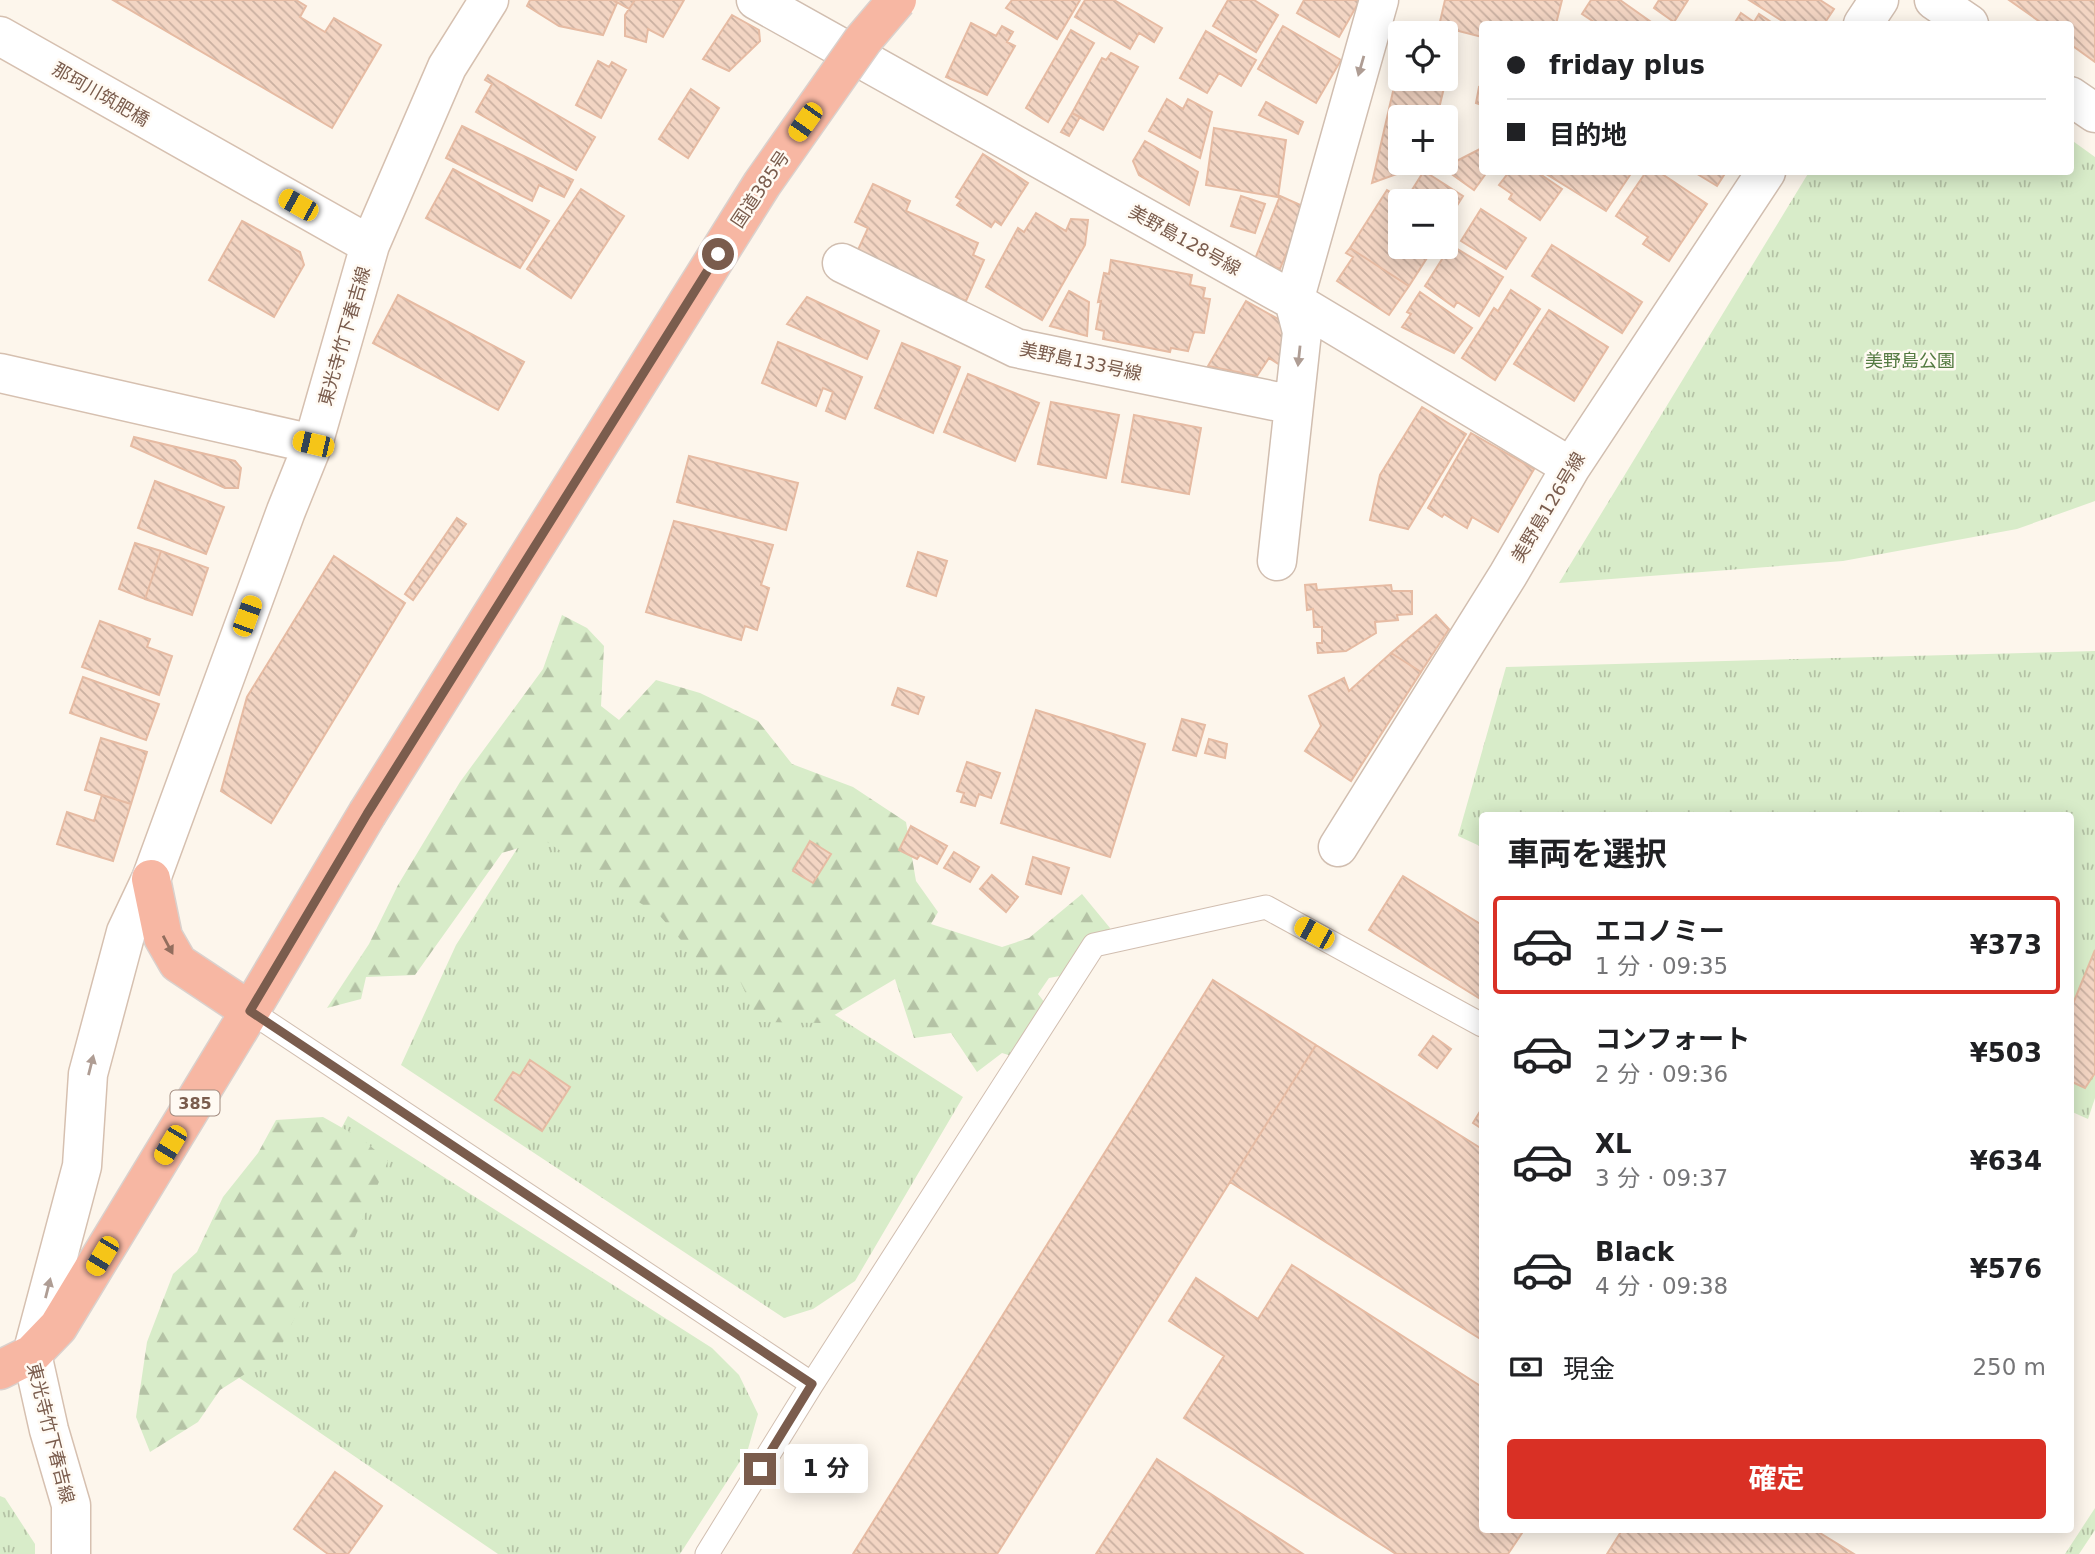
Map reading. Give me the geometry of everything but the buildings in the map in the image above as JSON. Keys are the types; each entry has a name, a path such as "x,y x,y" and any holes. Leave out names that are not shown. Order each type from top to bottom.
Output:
{"highway":[{"name":"国道385号","path":"16,1362 58,1327 367,814 762,184 863,40 897,0"},
{"path":"151,879 163,937 178,962 250,1011"}],"street":[{"name":"東光寺竹下春吉線","path":"71,1554 71,1505 49,1430 16,1362 82,1166 88,1074 127,932 151,879 313,444 370,245 447,67 489,0"},
{"name":"美野島128号線","path":"756,0 1294,301 1571,467"},
{"path":"1277,561 1302,332 1294,301 1379,0"},
{"path":"1865,21 1880,0"},
{"path":"1934,0 1965,21"},
{"name":"那珂川筑肥橋","path":"0,36 370,245"},
{"path":"2074,99 2095,113"},
{"name":"美野島126号線","path":"1338,847 1508,575 1571,467 1764,175"},
{"name":"美野島133号線","path":"842,263 1016,348 1294,404"},
{"path":"0,373 313,444"}],"lane":[{"path":"707,1554 812,1384 1094,945 1266,907 1479,1023"},
{"path":"250,1011 812,1384"}],"green space":[{"name":"美野島公園","path":"2074,142 2095,157 2095,501 2017,529 1843,561 1559,583 1807,175 2074,175"},
{"path":"562,615 587,628 604,646 601,706 619,720 656,680 700,693 758,721 792,764 853,787 906,822 916,881 938,912 931,924 1002,947 1029,938 1082,894 1110,928 1092,970 1049,978 1038,994 1059,1021 1031,1062 1002,1053 977,1072 951,1033 914,1038 895,979 821,1023 759,1022 740,981 713,977 660,916 544,840 502,853 415,975 366,977 361,999 327,1008 369,944 398,885 460,782 543,669"},
{"path":"2095,651 2095,1098 2088,1119 2074,1113 2074,812 1479,812 1479,846 1458,836 1506,667"},
{"path":"534,822 963,1097 855,1281 813,1309 784,1318 401,1065 456,945"},
{"path":"348,1116 712,1348 739,1375 758,1414 748,1449 680,1554 498,1554 216,1362"},
{"path":"323,1117 362,1139 388,1161 355,1237 301,1304 278,1353 220,1390 198,1422 150,1452 136,1417 147,1342 173,1274 197,1252 223,1197 258,1153 276,1120"},
{"path":"0,1496 5,1498 35,1544 35,1554 0,1554"},
{"path":"2095,1508 2095,1530 2079,1554 2065,1554"}],"route":[{"path":"718,254 367,814 250,1011 812,1384 760,1469"}]}
